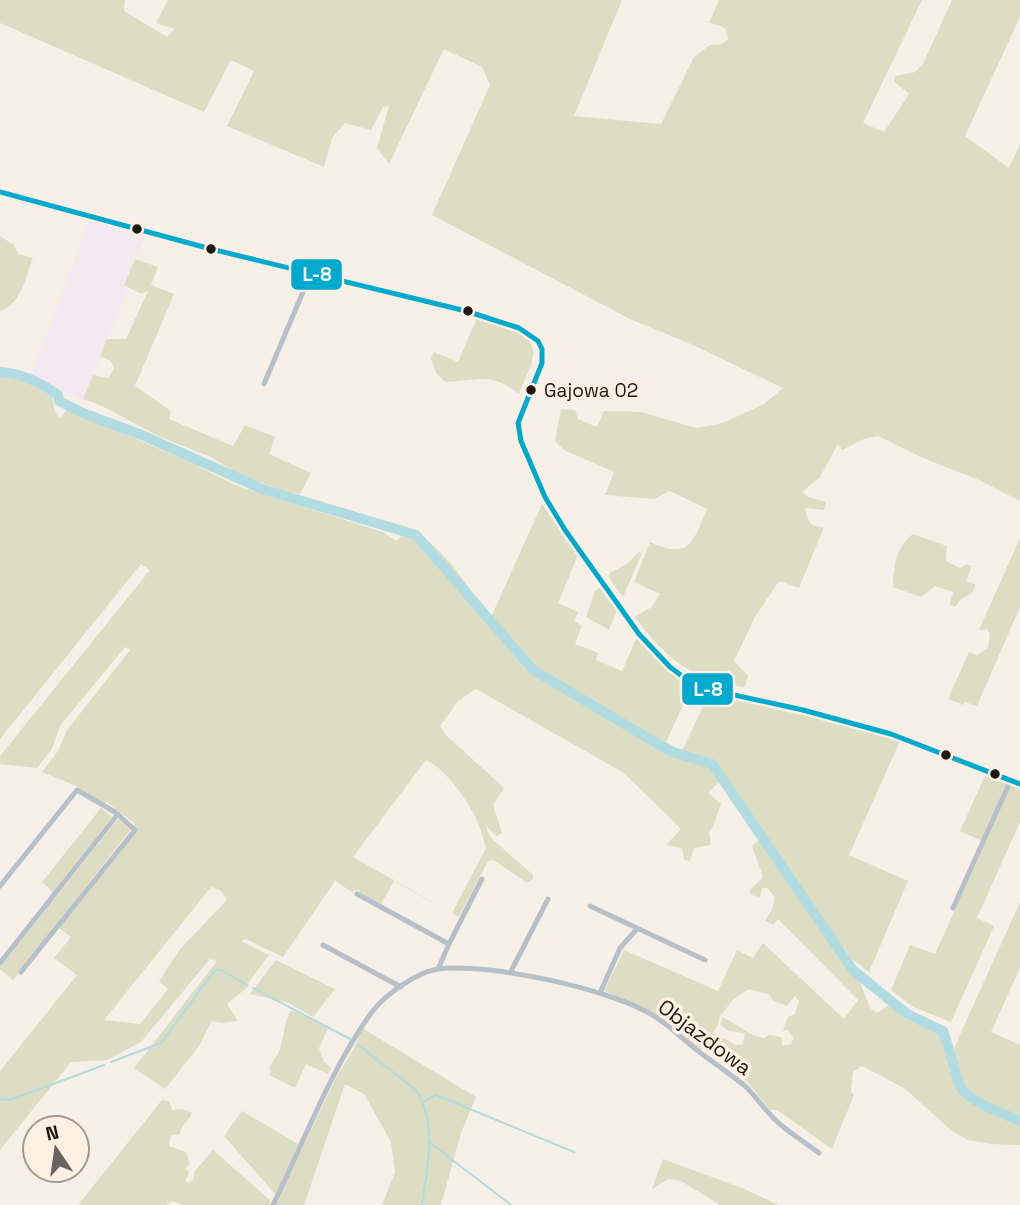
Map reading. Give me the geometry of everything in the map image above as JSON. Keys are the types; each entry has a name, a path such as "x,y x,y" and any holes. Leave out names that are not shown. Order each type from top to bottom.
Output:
{"street":[{"path":"0,192 497,320 525,331 538,341 542,349 542,363 519,423 521,441 554,514 639,634 658,656 686,679 707,689 803,710 891,734 1020,784"},
{"path":"264,384 311,273"},
{"path":"953,908 1011,780"},
{"path":"0,886 77,790 118,814 135,830 21,972"},
{"path":"0,963 118,814"},
{"path":"438,969 482,879"},
{"path":"357,894 449,944"},
{"path":"510,973 548,899"},
{"path":"590,906 636,930 705,960"},
{"path":"600,993 620,948 636,930"},
{"path":"323,945 401,987"},
{"name":"Objazdowa","path":"273,1205 341,1064 373,1012 401,987 424,973 438,969 484,969 510,973 600,993 656,1017 748,1089 779,1124 819,1153"}],"shaded area":[{"path":"90,219 147,234 124,284 129,287 82,401 32,375"}],"green space":[{"path":"0,0 125,0 124,11 167,37 174,29 156,23 168,0 622,0 574,116 661,124 694,57 710,45 722,44 728,39 725,29 709,23 719,0 922,0 863,123 884,132 909,94 894,81 895,76 915,72 923,64 952,0 1020,0 1020,17 965,136 1009,168 1020,144 1020,501 878,436 864,439 842,450 838,444 820,477 802,492 808,497 826,502 824,510 805,508 810,523 824,527 799,588 779,581 755,617 734,661 748,676 745,687 710,680 695,673 657,644 634,617 652,607 660,594 634,582 650,542 673,549 688,545 698,531 707,509 670,491 654,499 605,495 614,472 564,450 555,441 561,409 575,410 578,419 597,427 604,411 641,412 696,428 723,423 764,404 783,388 693,345 630,319 432,215 490,85 482,67 444,49 389,164 377,148 389,106 383,107 371,130 345,123 332,138 324,167 227,126 254,71 231,60 204,112 0,23"},
{"path":"0,236 14,245 18,254 33,258 18,296 7,308 0,311"},
{"path":"135,259 158,267 151,285 174,294 135,386 171,411 169,419 233,446 245,425 275,437 269,454 311,473 300,494 239,475 211,457 162,438 102,406 83,399 93,375 108,378 114,369 111,361 100,356 107,339 126,339 148,291 141,294 124,285"},
{"path":"477,318 514,330 529,341 533,357 519,394 500,382 475,379 445,382 436,373 431,358 434,352 458,362"},
{"path":"0,375 21,380 52,397 55,411 60,418 67,409 192,463 235,485 383,532 396,541 410,529 445,557 491,617 542,504 578,555 558,603 578,612 574,621 582,626 575,644 598,653 596,660 622,671 637,637 662,665 692,686 666,742 682,751 709,694 801,714 900,741 849,855 908,881 869,972 851,958 844,947 838,954 859,979 870,1008 877,1013 889,1005 905,1019 941,1034 947,1028 954,1048 1020,902 1020,968 991,1032 1020,1045 1020,1145 968,1140 952,1131 904,1088 862,1066 853,1072 851,1091 854,1095 832,1149 777,1110 770,1110 741,1074 704,1048 714,1033 736,1045 743,1044 745,1033 728,1031 720,1024 723,1017 753,1035 764,1038 769,1035 781,1037 782,1046 791,1044 793,1038 788,1030 783,1031 788,1017 795,1014 799,1001 795,996 787,1006 772,1000 770,995 749,989 734,999 720,1016 718,1025 700,1051 652,1012 604,991 624,950 718,991 737,950 753,958 763,943 844,1019 858,1000 778,919 773,925 765,921 773,907 774,896 767,888 762,888 760,897 751,895 749,891 763,877 752,846 760,839 720,781 708,793 721,804 709,832 711,845 694,848 690,861 684,860 682,848 666,845 681,829 624,773 476,689 458,701 440,726 446,735 504,788 493,805 502,833 497,836 486,826 490,837 533,875 533,879 527,883 494,860 488,861 459,917 394,881 381,904 360,893 359,889 352,892 335,881 283,957 246,939 241,941 269,955 248,983 249,986 227,1004 238,1021 212,1021 199,1046 165,1089 134,1068 217,961 210,959 141,1042 107,1060 71,1062 29,1114 21,1114 21,1124 0,1150 0,1071 77,975 54,958 71,937 59,928 136,830 135,824 107,802 104,804 76,786 42,772 58,751 67,730 130,650 125,647 60,726 52,749 37,768 0,764 0,756 150,570 141,564 0,739","holes":["492,618 531,663 526,670 488,624","426,760 441,770 463,796 474,813 486,848 452,913 353,857","211,887 220,890 227,900 180,949 159,981 168,989 140,1024 104,1020"]},
{"path":"913,534 947,546 946,561 960,568 967,564 972,566 966,581 976,585 972,593 960,600 955,607 950,604 953,592 935,586 921,597 893,587 899,551"},
{"path":"1020,538 1020,607 977,706 965,702 963,705 948,699 969,652 977,655 988,648 990,634 987,629 979,630"},
{"path":"639,552 642,553 623,597 608,576 627,564"},
{"path":"600,587 617,610 609,630 586,617 595,591"},
{"path":"985,776 1007,784 982,841 960,831"},
{"path":"1011,786 1020,789 1020,822 977,918 994,926 951,1022 913,1007 891,990 910,945 935,954"},
{"path":"101,808 112,817 53,892 42,882"},
{"path":"118,819 131,829 13,980 0,967"},
{"path":"276,960 335,989 313,1017 289,1003 250,994"},
{"path":"291,1010 329,1026 319,1048 324,1062 331,1068 328,1074 306,1064 295,1088 269,1075 269,1068 280,1050"},
{"path":"362,1028 476,1097 461,1133 441,1205 382,1205 395,1172 391,1142 364,1094 345,1084 304,1205 275,1205 335,1080 356,1045"},
{"path":"162,1100 169,1101 172,1110 182,1109 192,1113 180,1134 171,1135 169,1146 186,1152 190,1164 185,1169 189,1174 185,1180 188,1183 193,1180 195,1171 213,1150 271,1201 269,1205 182,1205 173,1201 166,1205 78,1205"},
{"path":"242,1111 298,1144 276,1195 224,1136"},
{"path":"663,1159 742,1188 779,1205 720,1205 681,1181 669,1179 652,1189"}],"waterway":[{"path":"0,372 30,379 58,395 59,401 83,413 144,436 262,489 416,535 533,670 670,751 712,764 853,970 907,1014 943,1031 961,1089 967,1095 1020,1121"},
{"path":"111,1062 161,1043 215,970 221,970 247,985"},
{"path":"253,988 350,1039"},
{"path":"358,1045 416,1090 423,1103 429,1146 422,1205"},
{"path":"0,1099 10,1100 104,1065"},
{"path":"423,1102 436,1095 574,1152"},
{"path":"429,1142 511,1205"}],"transit line":[{"name":"L-8","path":"0,192 211,249 466,311 519,328 538,341 542,349 542,363 518,423 521,441 545,497 565,530 639,634 670,667 686,679 707,689 803,710 891,734 1020,784"}],"place":[{"name":"Gajowa 02","path":"531,390"}]}
